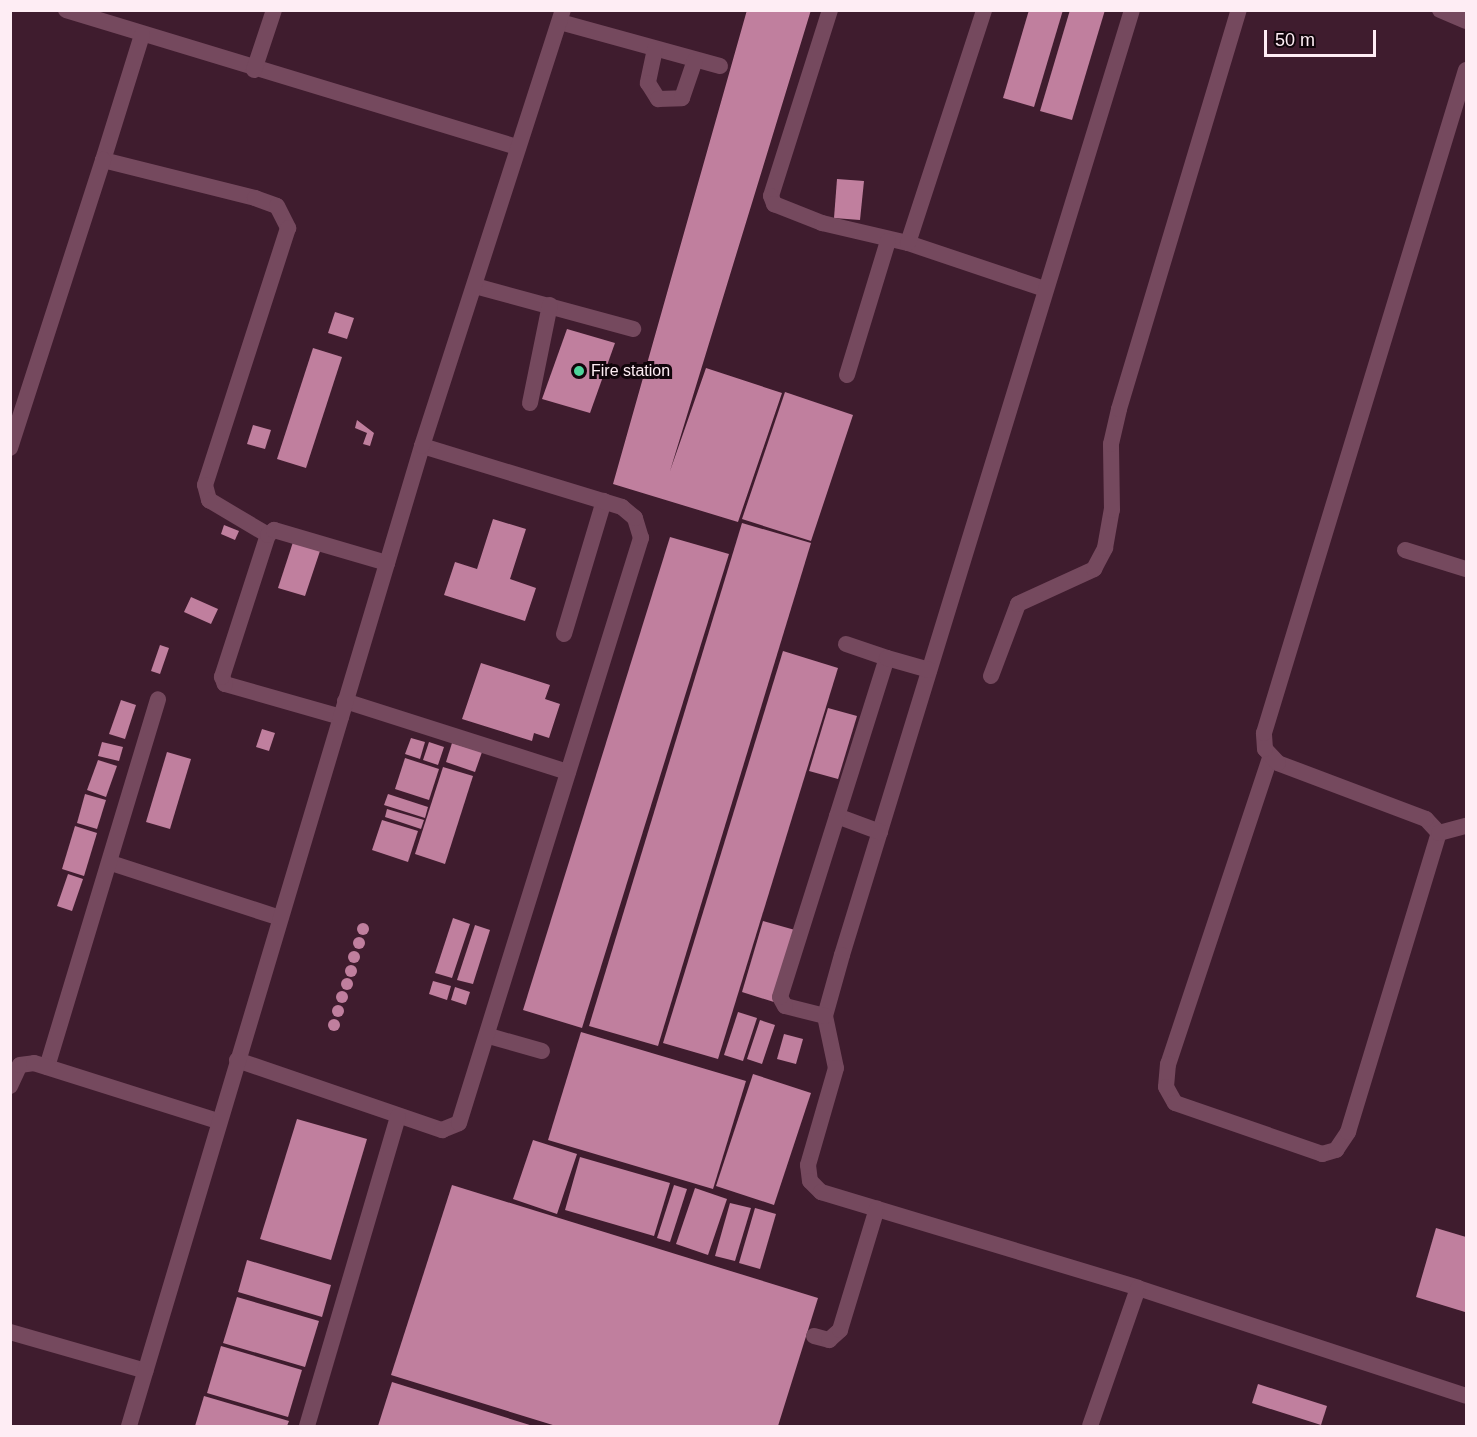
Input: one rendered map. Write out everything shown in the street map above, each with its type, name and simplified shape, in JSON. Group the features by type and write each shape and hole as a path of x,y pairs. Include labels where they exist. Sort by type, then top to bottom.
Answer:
{"lane":[{"path":"66,10 254,70 516,147"},
{"path":"254,70 274,10"},
{"path":"830,10 771,196 774,204 822,223 888,241 908,243 1045,289"},
{"path":"908,243 984,10"},
{"path":"1132,10 929,669 825,1016 836,1068 808,1165 810,1181 821,1192 1138,1287 1467,1396"},
{"path":"991,676 1018,604 1094,569 1105,548 1112,510 1111,444 1119,409 1239,10"},
{"path":"1440,10 1467,21"},
{"path":"129,1426 218,1121 422,446 475,286 516,147 562,16 656,49 720,66"},
{"path":"10,448 142,35"},
{"path":"656,49 648,82 658,99 682,98 695,60"},
{"path":"1439,833 1348,1132 1336,1150 1322,1154 1175,1103 1166,1087 1168,1064 1270,758 1265,725 1467,70"},
{"path":"103,160 255,198 276,206 288,228 205,485 209,500 268,535"},
{"path":"847,375 888,241"},
{"path":"475,286 633,329"},
{"path":"530,404 550,305"},
{"path":"237,1060 398,1117 442,1130 459,1123 489,1036 640,538 635,518 604,501 422,446"},
{"path":"564,634 604,501"},
{"path":"387,563 282,529 268,535 222,677 225,684 343,709 568,772"},
{"path":"1405,549 1467,569"},
{"path":"846,644 929,669"},
{"path":"825,1016 785,1006 780,997 887,658"},
{"path":"47,1067 111,863 158,699"},
{"path":"1270,758 1426,819 1439,833"},
{"path":"837,816 880,832"},
{"path":"1439,833 1467,826"},
{"path":"111,863 280,918"},
{"path":"489,1036 542,1051"},
{"path":"10,1086 20,1065 47,1067 218,1121"},
{"path":"308,1426 398,1117"},
{"path":"814,1336 829,1340 840,1330 877,1208"},
{"path":"1090,1426 1138,1287"},
{"path":"10,1332 146,1371"}],"shaded area":[{"path":"10,11 1466,11 1466,1426 11,1426"}],"building":[{"path":"747,10 811,10 670,471 706,368 782,393 738,522 613,484"},
{"path":"1029,10 1063,10 1034,107 1003,98"},
{"path":"1070,10 1105,10 1072,120 1040,111"},
{"path":"837,179 864,181 860,220 834,218"},
{"path":"335,312 354,318 347,339 328,333"},
{"name":"Fire station","path":"567,329 615,343 590,413 542,399"},
{"path":"313,348 342,357 306,468 277,459"},
{"path":"785,392 853,415 811,541 742,519"},
{"path":"357,420 374,433 370,446 363,444 367,433 355,428"},
{"path":"253,425 271,430 265,449 247,444"},
{"path":"493,519 526,529 510,579 536,588 525,621 444,595 455,562 477,569"},
{"path":"742,523 811,543 658,1046 589,1026"},
{"path":"224,525 239,531 235,540 221,534"},
{"path":"670,537 729,554 582,1028 523,1010"},
{"path":"294,539 321,548 305,596 278,588"},
{"path":"191,597 218,609 211,624 184,612"},
{"path":"160,645 169,648 160,674 151,671"},
{"path":"783,651 838,668 718,1059 663,1043"},
{"path":"481,663 550,685 545,699 560,704 549,738 534,733 532,741 462,719"},
{"path":"121,700 136,705 125,739 109,734"},
{"path":"828,708 857,716 838,779 809,771"},
{"path":"262,729 275,733 269,751 256,747"},
{"path":"411,738 425,742 420,759 405,754"},
{"path":"102,742 123,747 119,761 98,756"},
{"path":"429,742 444,747 438,765 423,760"},
{"path":"452,743 482,752 475,772 446,762"},
{"path":"167,752 191,759 170,829 146,822"},
{"path":"405,758 439,769 429,800 395,789"},
{"path":"98,760 117,766 106,797 87,790"},
{"path":"443,767 473,776 445,864 415,854"},
{"path":"85,794 106,800 97,829 77,823"},
{"path":"388,794 428,807 425,818 384,805"},
{"path":"387,809 424,820 421,829 385,817"},
{"path":"382,820 418,831 408,862 372,850"},
{"path":"75,826 97,833 84,876 62,869"},
{"path":"68,874 83,879 72,911 57,906"},
{"path":"453,918 470,924 452,978 435,973"},
{"path":"763,921 795,930 774,1002 742,992"},
{"path":"363,923 369,929 363,935 357,929"},
{"path":"475,925 490,930 473,984 457,980"},
{"path":"361,937 364,938 364,948 357,949 354,948 353,941 354,938"},
{"path":"356,951 360,957 356,963 352,963 348,955"},
{"path":"351,965 357,971 351,977 345,971"},
{"path":"347,978 353,984 347,990 341,984"},
{"path":"433,981 451,986 447,1000 429,994"},
{"path":"455,987 470,992 466,1005 451,1000"},
{"path":"344,991 347,992 347,1002 340,1003 337,1002 336,995 337,992"},
{"path":"340,1005 344,1011 340,1017 336,1017 332,1009"},
{"path":"738,1012 757,1018 743,1061 724,1055"},
{"path":"336,1019 339,1020 339,1030 332,1031 329,1030 328,1023 329,1020"},
{"path":"760,1020 775,1025 762,1064 747,1059"},
{"path":"581,1032 746,1081 713,1189 548,1140"},
{"path":"784,1034 803,1039 796,1064 777,1059"},
{"path":"753,1074 811,1093 774,1205 716,1186"},
{"path":"297,1119 367,1139 331,1260 260,1239"},
{"path":"533,1140 577,1154 557,1214 513,1199"},
{"path":"580,1157 670,1183 654,1236 565,1210"},
{"path":"452,1185 818,1298 778,1426 556,1426 391,1375"},
{"path":"674,1185 687,1189 670,1242 657,1238"},
{"path":"695,1188 727,1199 708,1255 676,1244"},
{"path":"730,1203 751,1208 735,1261 715,1256"},
{"path":"755,1208 776,1214 760,1269 739,1263"},
{"path":"1436,1228 1466,1237 1465,1312 1416,1297"},
{"path":"247,1260 331,1285 322,1317 238,1292"},
{"path":"237,1297 319,1321 305,1367 223,1343"},
{"path":"221,1346 302,1370 288,1417 207,1393"},
{"path":"392,1382 533,1426 378,1426"},
{"path":"1258,1384 1327,1406 1321,1425 1252,1403"},
{"path":"204,1396 289,1421 287,1426 195,1426"}],"place":[{"name":"Fire station","path":"579,371"}]}
